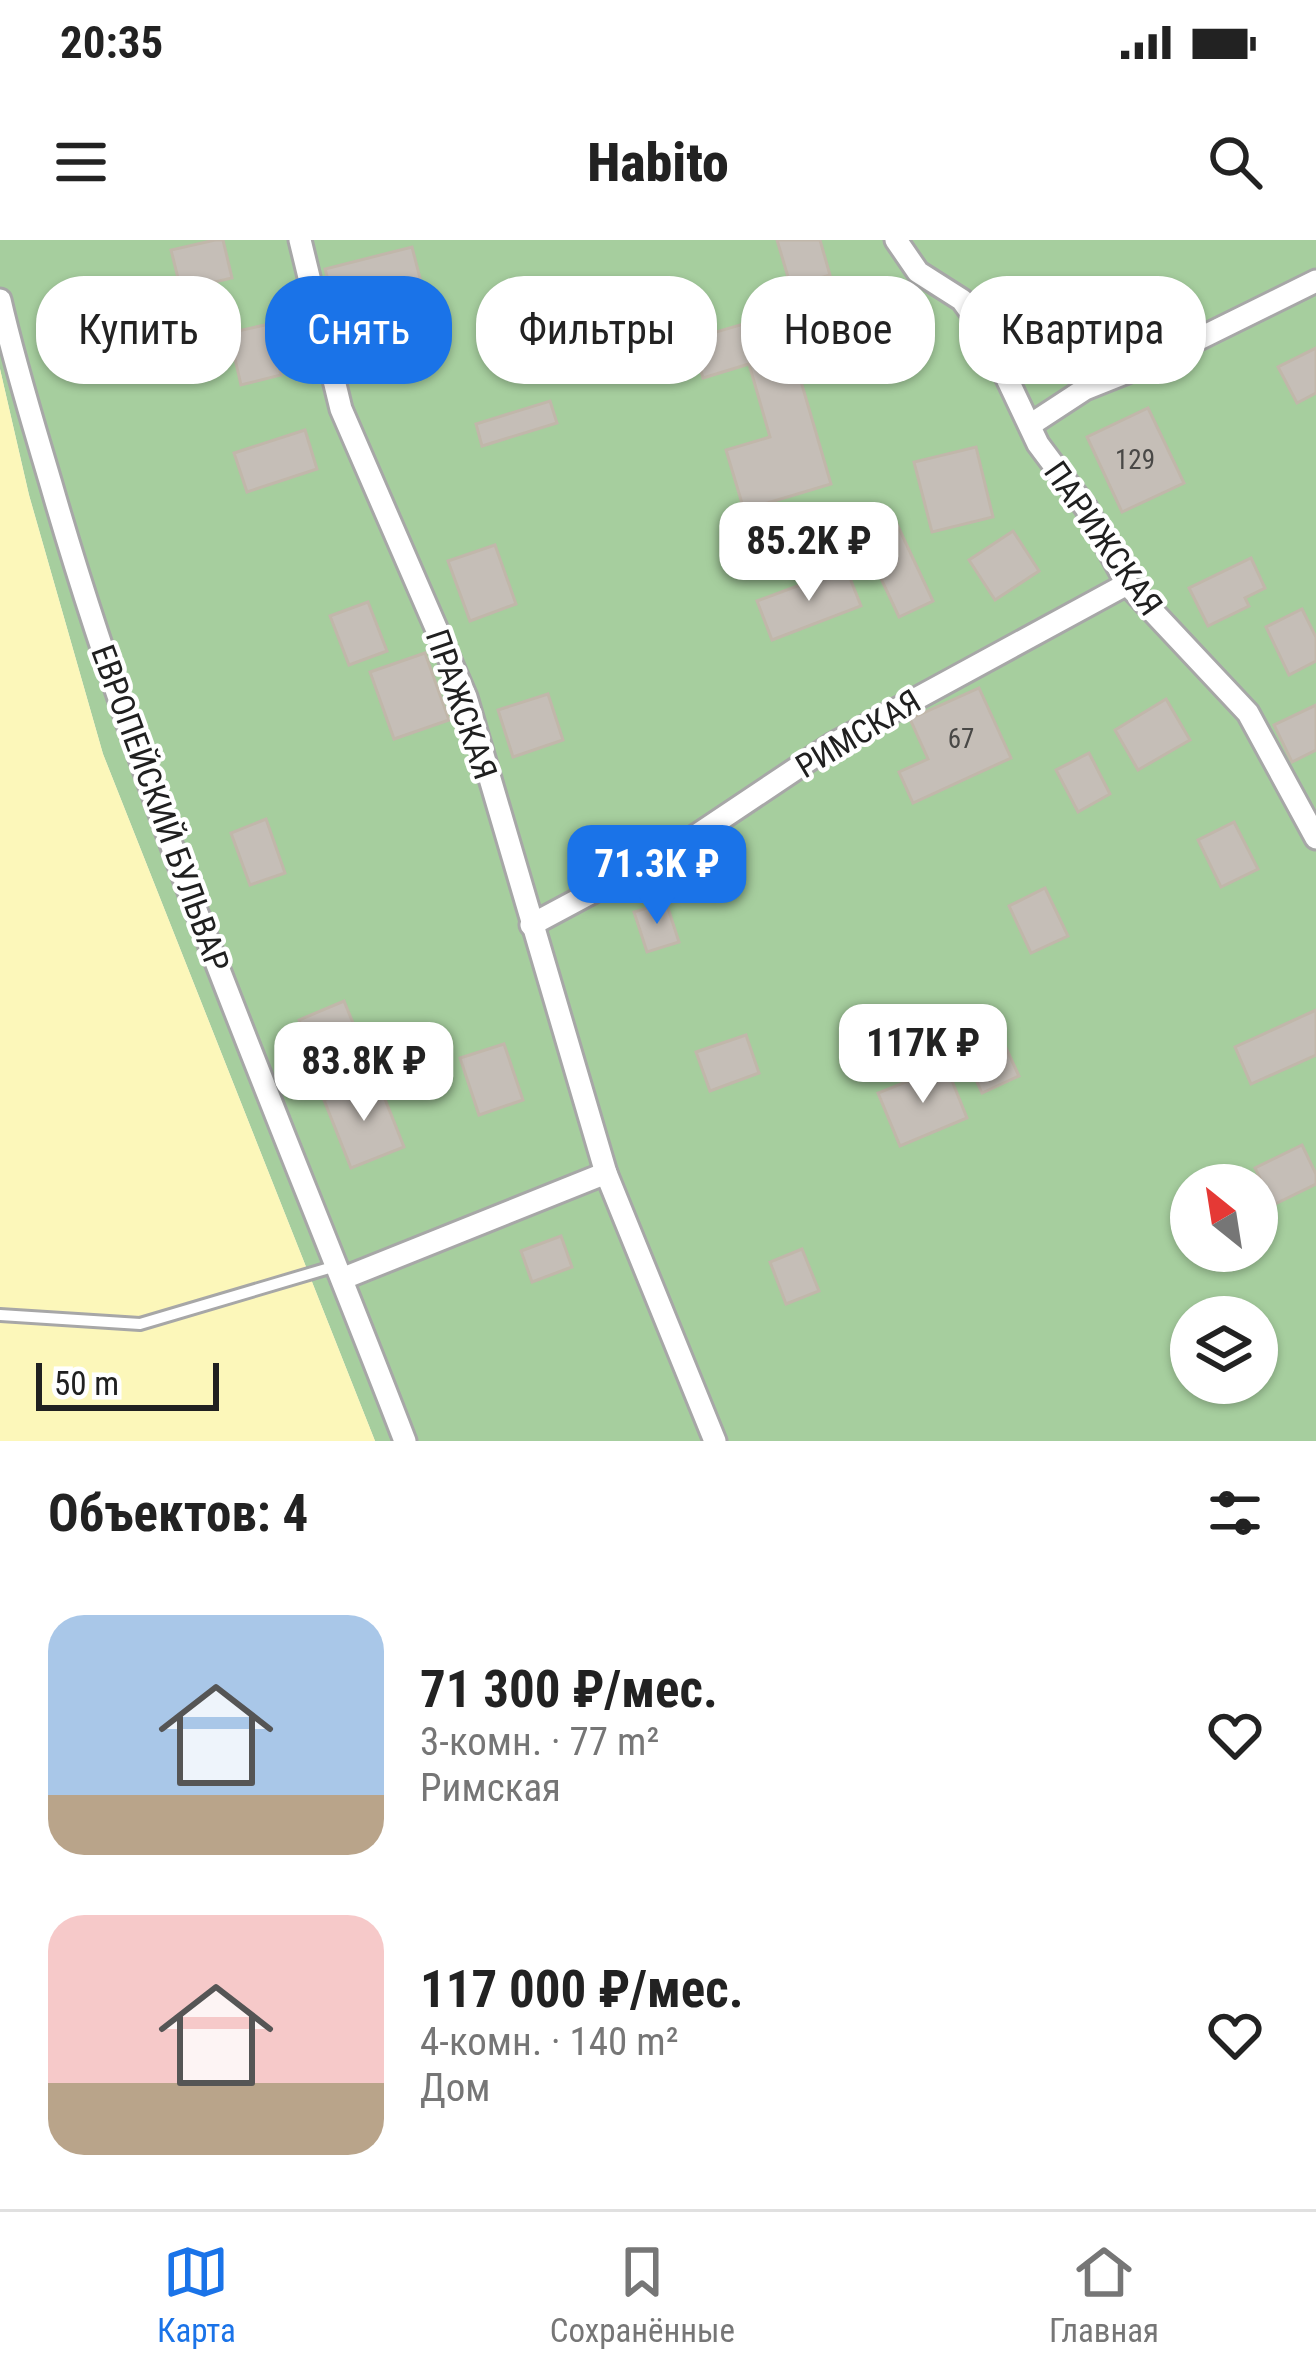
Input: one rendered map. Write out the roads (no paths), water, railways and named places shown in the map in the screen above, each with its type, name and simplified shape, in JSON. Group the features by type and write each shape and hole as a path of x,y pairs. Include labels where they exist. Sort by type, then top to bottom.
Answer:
{"street":[{"name":"ПРАЖСКАЯ","path":"301,240 340,409 466,697 606,1173 715,1441"},
{"name":"ПАРИЖСКАЯ","path":"896,240 918,272 962,300 985,332 1038,445 1086,508 1127,584 1247,713 1316,838"},
{"path":"1030,425 1085,389 1150,363 1316,281"},
{"name":"ЕВРОПЕЙСКИЙ БУЛЬВАР","path":"0,300 80,584 147,787 405,1441"},
{"name":"РИМСКАЯ","path":"531,925 688,841 833,744 1127,584"},
{"path":"341,1272 606,1173"}],"lane":[{"path":"0,1315 140,1324 341,1272"}]}
